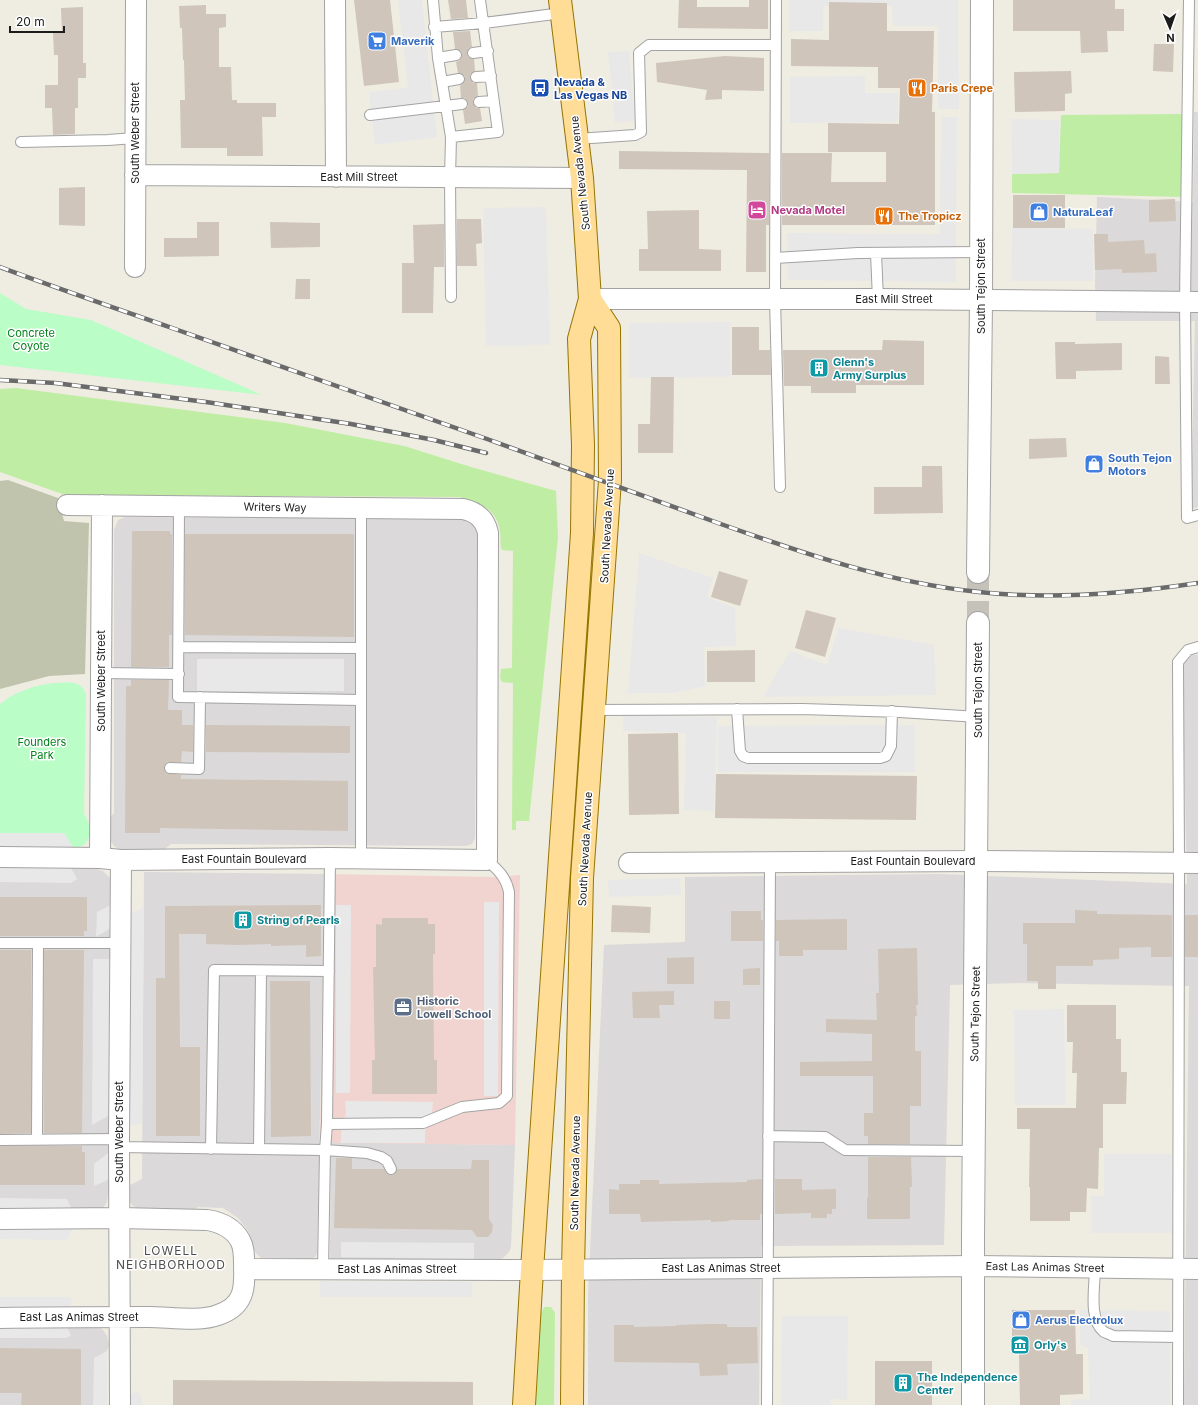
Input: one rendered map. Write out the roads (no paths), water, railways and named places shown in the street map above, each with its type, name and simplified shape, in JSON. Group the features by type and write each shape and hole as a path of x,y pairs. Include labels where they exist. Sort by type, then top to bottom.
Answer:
{"main road":[{"name":"South Nevada Avenue","path":"524,1405 582,533 583,445 579,339 590,299 582,178 561,6"},
{"name":"South Nevada Avenue","path":"572,1405 573,1269 582,878 610,480 609,328 590,299"}],"street":[{"name":"South Weber Street","path":"135,267 136,0"},
{"path":"335,0 336,177"},
{"name":"South Tejon Street","path":"978,572 982,0"},
{"name":"East Mill Street","path":"135,175 582,178"},
{"name":"East Mill Street","path":"590,299 878,299 1192,302"},
{"name":"Writers Way","path":"67,505 463,509 468,510 480,517 484,521 488,533 487,860"},
{"name":"South Weber Street","path":"100,858 102,505"},
{"name":"South Tejon Street","path":"973,1405 978,623"},
{"name":"East Fountain Boulevard","path":"0,857 100,858 121,860 330,858 487,860"},
{"name":"South Weber Street","path":"120,1405 119,1143 121,860"},
{"name":"East Fountain Boulevard","path":"629,864 977,861 1189,863"},
{"name":"East Las Animas Street","path":"0,1219 120,1218 207,1220 218,1222 226,1226 240,1239 243,1248 244,1269 244,1291 240,1298 233,1307 217,1316 206,1318 0,1318"},
{"name":"East Las Animas Street","path":"244,1269 532,1270 973,1266 1189,1269"}],"lane":[{"path":"433,0 434,27 438,58 451,138 451,297"},
{"path":"451,138 498,132 480,0"},
{"path":"776,0 775,299 780,487"},
{"path":"1189,0 1192,302 1187,518 1198,514"},
{"path":"434,27 484,23 561,6"},
{"path":"577,139 635,135 641,132 639,54 649,45 776,45"},
{"path":"473,53 488,51"},
{"path":"438,58 456,55"},
{"path":"476,77 491,76"},
{"path":"442,82 459,79"},
{"path":"479,102 493,101"},
{"path":"370,115 462,104"},
{"path":"21,142 135,138"},
{"path":"775,258 876,253 981,252"},
{"path":"876,253 878,299"},
{"path":"180,506 178,697 361,700"},
{"path":"361,508 361,859"},
{"path":"179,647 361,648"},
{"path":"1178,1405 1178,1337 1189,1269 1189,863 1178,662 1188,650 1198,647"},
{"path":"101,673 179,674"},
{"path":"170,768 199,769 200,697"},
{"path":"594,710 802,708 892,711 978,717"},
{"path":"737,709 740,751 743,756 748,758 880,758 886,756 891,746 892,711"},
{"path":"323,1269 325,1150 327,1124 330,858"},
{"path":"327,1124 423,1123 462,1107 499,1103 507,1096 509,892 507,883 502,874 487,860"},
{"path":"767,1405 770,862"},
{"path":"0,943 121,944"},
{"path":"37,1139 38,943"},
{"path":"212,1149 214,970 328,971"},
{"path":"260,1149 261,971"},
{"path":"768,1136 825,1137 845,1150 974,1151"},
{"path":"0,1140 37,1139 212,1149 325,1150 376,1155 387,1161 391,1169"},
{"path":"1096,1268 1093,1308 1095,1319 1103,1331 1113,1336 1178,1337"}],"tunnel":[{"path":"978,572 978,623"}],"railway":[{"path":"0,267 487,439 750,534 814,556 879,574 945,588 1034,596 1116,593 1198,583"},
{"path":"0,380 55,383 206,402 351,424 434,440 486,453"}],"place":[{"name":"Maverik","path":"377,41"},
{"name":"Nevada & Las Vegas NB","path":"540,88"},
{"name":"Paris Crepe","path":"917,88"},
{"name":"Nevada Motel","path":"757,210"},
{"name":"NaturaLeaf","path":"1039,212"},
{"name":"The Tropicz","path":"884,216"},
{"name":"Glenn's Army Surplus","path":"819,368"},
{"name":"South Tejon Motors","path":"1094,464"},
{"name":"String of Pearls","path":"243,920"},
{"name":"Historic Lowell School","path":"403,1007"},
{"name":"Aerus Electrolux","path":"1021,1320"},
{"name":"Orly's","path":"1020,1345"},
{"name":"The Independence Center","path":"903,1383"}],"district":[{"name":"LOWELL NEIGHBORHOOD","path":"171,1258"}],"park label":[{"name":"Concrete Coyote","path":"31,339"},
{"name":"Founders Park","path":"42,748"}]}
